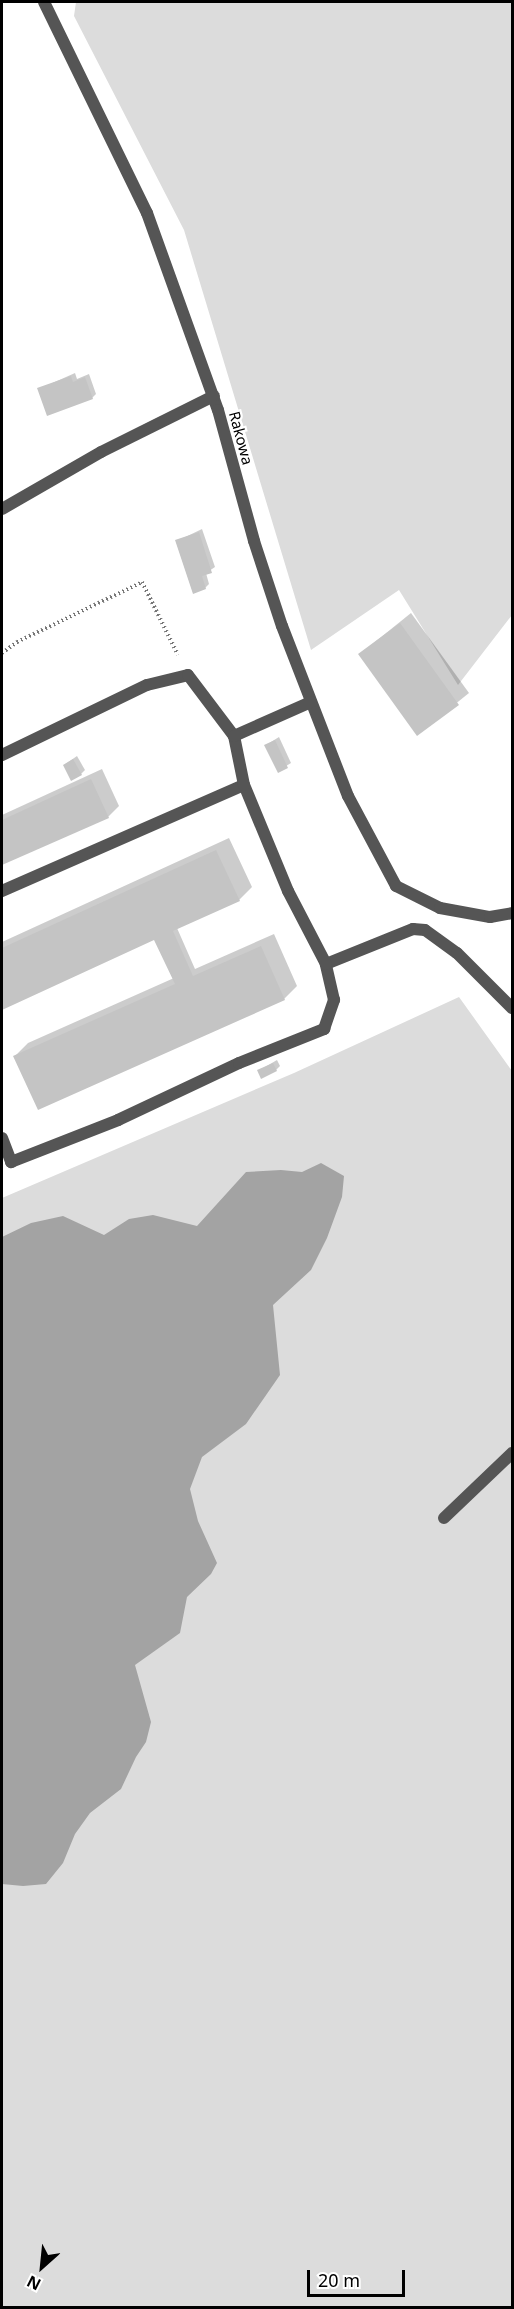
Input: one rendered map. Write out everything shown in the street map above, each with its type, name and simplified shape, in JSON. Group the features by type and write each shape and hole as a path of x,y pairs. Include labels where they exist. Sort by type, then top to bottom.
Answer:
{"lane":[{"name":"Rakowa","path":"44,2 147,213 214,396 254,542 311,702 348,796 396,886 440,908 490,917 513,913"},
{"path":"2,509 101,452 214,396"},
{"path":"2,755 137,690 188,675 234,736 244,785 288,891 326,964 334,1000 324,1029 238,1063 118,1120 10,1162 2,1138"},
{"path":"234,736 311,702"},
{"path":"2,891 244,785"},
{"path":"326,964 413,929 425,930 457,953 513,1008"},
{"path":"444,1518 513,1453"}],"path":[{"path":"2,653 17,642 142,582 188,675"}],"shaded area":[{"path":"76,2 512,2 512,615 458,685 399,590 311,650 184,230 74,16"},
{"path":"459,997 512,1071 512,2307 2,2308 2,1198 294,1073"},
{"path":"321,1163 344,1176 342,1197 327,1238 311,1270 273,1305 280,1375 246,1424 202,1457 190,1489 198,1521 217,1563 211,1574 187,1597 180,1633 135,1665 151,1722 146,1742 121,1789 90,1813 75,1834 63,1863 46,1884 23,1886 2,1884 2,1237 31,1223 63,1216 104,1235 129,1219 153,1215 197,1226 246,1172 281,1170 302,1172"}],"building":[{"path":"71,376 73,382 85,377 93,399 47,416 37,388"},
{"path":"199,532 212,573 202,576 206,589 193,594 175,540"},
{"path":"400,623 459,705 417,736 358,654"},
{"path":"275,740 288,768 278,773 264,745"},
{"path":"73,759 82,775 71,781 63,765"},
{"path":"91,779 109,818 2,865 2,820"},
{"path":"216,850 240,901 173,931 193,976 261,946 285,1000 38,1110 13,1056 175,984 154,940 2,1010 2,948"},
{"path":"273,1063 277,1071 261,1079 257,1070"}]}
